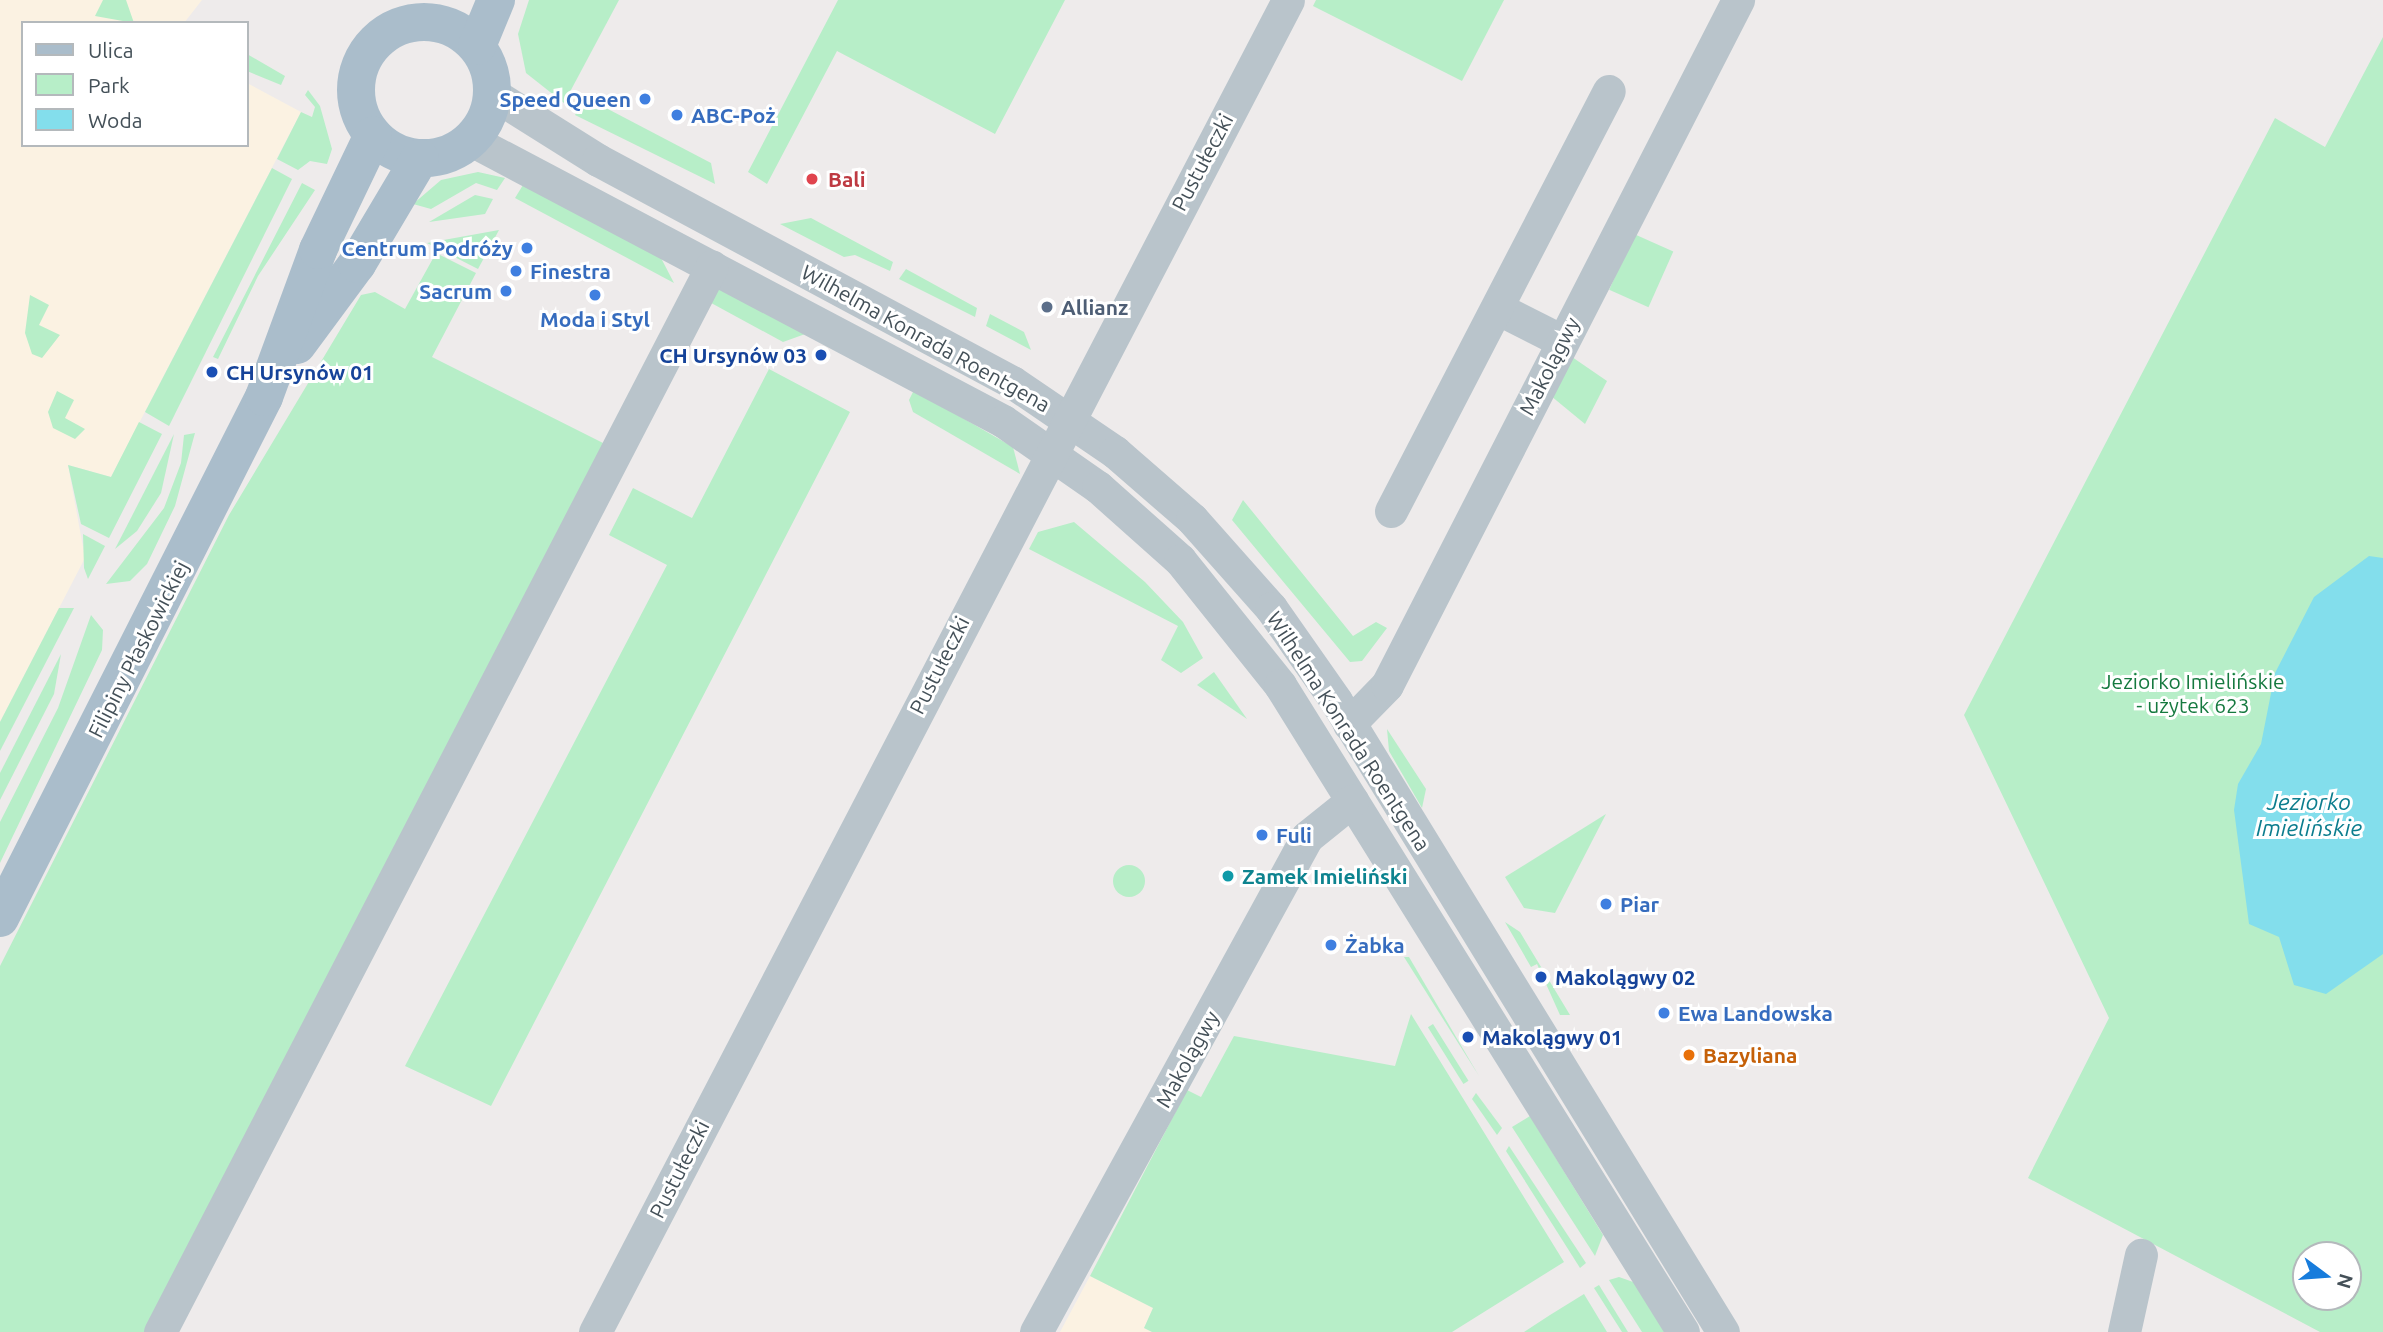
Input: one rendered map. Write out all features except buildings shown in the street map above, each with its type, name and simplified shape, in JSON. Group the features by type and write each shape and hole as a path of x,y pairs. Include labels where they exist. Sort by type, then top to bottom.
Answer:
{"main road":[{"path":"477,46 496,0"},
{"path":"437,11 477,46 493,94 488,114 471,140 420,158 394,151 373,135 356,100 364,57 386,33 437,11"},
{"name":"Filipiny Płaskowickiej","path":"0,918 273,378 318,250 373,135"},
{"name":"Filipiny Płaskowickiej","path":"273,378 357,264 420,158"}],"street":[{"name":"Pustułeczki","path":"595,1332 1067,417 1288,0"},
{"name":"Makolągwy","path":"1349,724 1387,685 1738,0"},
{"path":"1391,511 1608,91"},
{"name":"Wilhelma Konrada Roentgena","path":"493,94 598,160 1067,417 1161,490 1220,548 1271,608 1349,724 1723,1332"},
{"name":"Wilhelma Konrada Roentgena","path":"471,140 712,266 1049,452 1144,525 1222,607 1352,801 1684,1332"},
{"path":"160,1332 712,266"},
{"path":"1497,308 1562,341"},
{"name":"Makolągwy","path":"1036,1332 1307,837 1352,801"},
{"path":"2124,1332 2141,1255"}],"shaded area":[{"path":"0,0 202,0 186,21 21,21 21,147 248,147 248,84 301,112 111,477 68,465 85,558 0,722"},
{"path":"1090,1276 1153,1308 1144,1328 1152,1332 1060,1332"}],"green space":[{"path":"103,0 126,0 133,21 123,21 95,16"},
{"path":"529,0 619,0 564,103 526,73 518,34"},
{"path":"838,0 1065,0 995,134 837,51 767,184 748,172"},
{"path":"1316,0 1504,0 1462,81 1313,6"},
{"name":"Jeziorko Imielińskie - użytek 623","path":"2383,37 2383,1332 2320,1332 2028,1178 2109,1018 1964,715 2275,118 2325,147"},
{"path":"248,55 285,76 281,85 248,71"},
{"path":"308,90 320,106 332,149 327,164 310,161 298,170 277,159 301,112 312,117 315,107 305,95"},
{"path":"585,97 711,163 715,184 575,115"},
{"path":"272,168 292,179 169,426 145,412"},
{"path":"478,172 505,178 497,190 476,183 431,209 413,204 441,180"},
{"path":"302,183 315,190 258,276 218,359 213,357"},
{"path":"523,185 661,258 674,283 515,198"},
{"path":"475,195 493,199 485,214 429,222"},
{"path":"811,218 893,262 890,271 855,255 844,257 780,224"},
{"path":"499,230 478,269 427,243"},
{"path":"1634,234 1673,251 1648,307 1609,290"},
{"path":"436,253 476,273 432,357 607,445 149,1332 0,1332 0,966 229,515 361,295 375,292 405,309"},
{"path":"906,269 977,308 975,317 899,279"},
{"path":"718,290 728,290 808,333 783,342 702,298"},
{"path":"30,295 49,305 39,325 60,335 42,358 32,354 25,333"},
{"path":"990,314 1024,332 1031,350 986,326"},
{"path":"1572,357 1607,381 1585,424 1551,396"},
{"path":"769,369 850,412 491,1106 405,1066 667,565 609,535 633,488 692,518"},
{"path":"914,390 1013,447 1020,474 913,412 909,400"},
{"path":"57,391 74,400 65,418 85,429 75,439 53,428 48,412"},
{"path":"139,422 162,434 109,538 81,524 68,465 111,477"},
{"path":"195,433 175,506 147,564 130,581 106,584 164,508 181,463 184,435"},
{"path":"174,434 161,493 137,531 115,549"},
{"path":"1243,500 1353,636 1376,622 1387,628 1362,661 1350,662 1232,520"},
{"path":"1074,522 1145,582 1183,622 1203,658 1181,673 1161,660 1178,626 1029,549 1038,532"},
{"path":"83,534 105,546 88,579 84,568"},
{"path":"59,608 74,608 0,751 0,722"},
{"path":"91,615 103,630 102,650 0,863 0,822 58,708"},
{"path":"61,654 54,694 0,800 0,773"},
{"path":"1214,672 1247,719 1197,685"},
{"path":"1387,729 1426,789 1422,808 1389,751"},
{"path":"1606,814 1555,913 1524,908 1505,877"},
{"path":"1129,865 1140,870 1145,881 1140,892 1129,897 1118,892 1113,881 1118,870"},
{"path":"1505,922 1520,932 1570,1015 1560,1015 1537,964 1531,967"},
{"path":"1404,957 1409,957 1479,1076"},
{"path":"1411,1014 1564,1262 1452,1332 1152,1332 1144,1328 1153,1308 1090,1276 1187,1090 1201,1097 1234,1036 1395,1066"},
{"path":"1433,1024 1469,1081 1463,1084 1428,1027"},
{"path":"1476,1093 1502,1128 1497,1135 1472,1099"},
{"path":"1530,1116 1603,1235 1595,1256 1512,1127"},
{"path":"1509,1146 1586,1263 1580,1268 1506,1151"},
{"path":"1619,1277 1636,1283 1666,1332 1642,1332 1609,1280"},
{"path":"1599,1285 1628,1332 1622,1332 1594,1288"},
{"path":"1584,1294 1607,1332 1524,1332 1550,1315"}],"water":[{"name":"Jeziorko Imielińskie","path":"2369,556 2383,558 2383,954 2326,994 2294,985 2279,937 2249,924 2234,810 2238,784 2261,744 2275,673 2314,597"}],"place":[{"name":"Speed Queen","path":"645,99"},
{"name":"ABC-Poż","path":"677,115"},
{"name":"Bali","path":"812,179"},
{"name":"Centrum Podróży","path":"527,248"},
{"name":"Finestra","path":"516,271"},
{"name":"Sacrum","path":"506,291"},
{"name":"Moda i Styl","path":"595,295"},
{"name":"Allianz","path":"1047,307"},
{"name":"CH Ursynów 03","path":"821,355"},
{"name":"CH Ursynów 01","path":"212,372"},
{"name":"Fuli","path":"1262,835"},
{"name":"Zamek Imieliński","path":"1228,876"},
{"name":"Piar","path":"1606,904"},
{"name":"Żabka","path":"1331,945"},
{"name":"Makolągwy 02","path":"1541,977"},
{"name":"Ewa Landowska","path":"1664,1013"},
{"name":"Makolągwy 01","path":"1468,1037"},
{"name":"Bazyliana","path":"1689,1055"}]}
